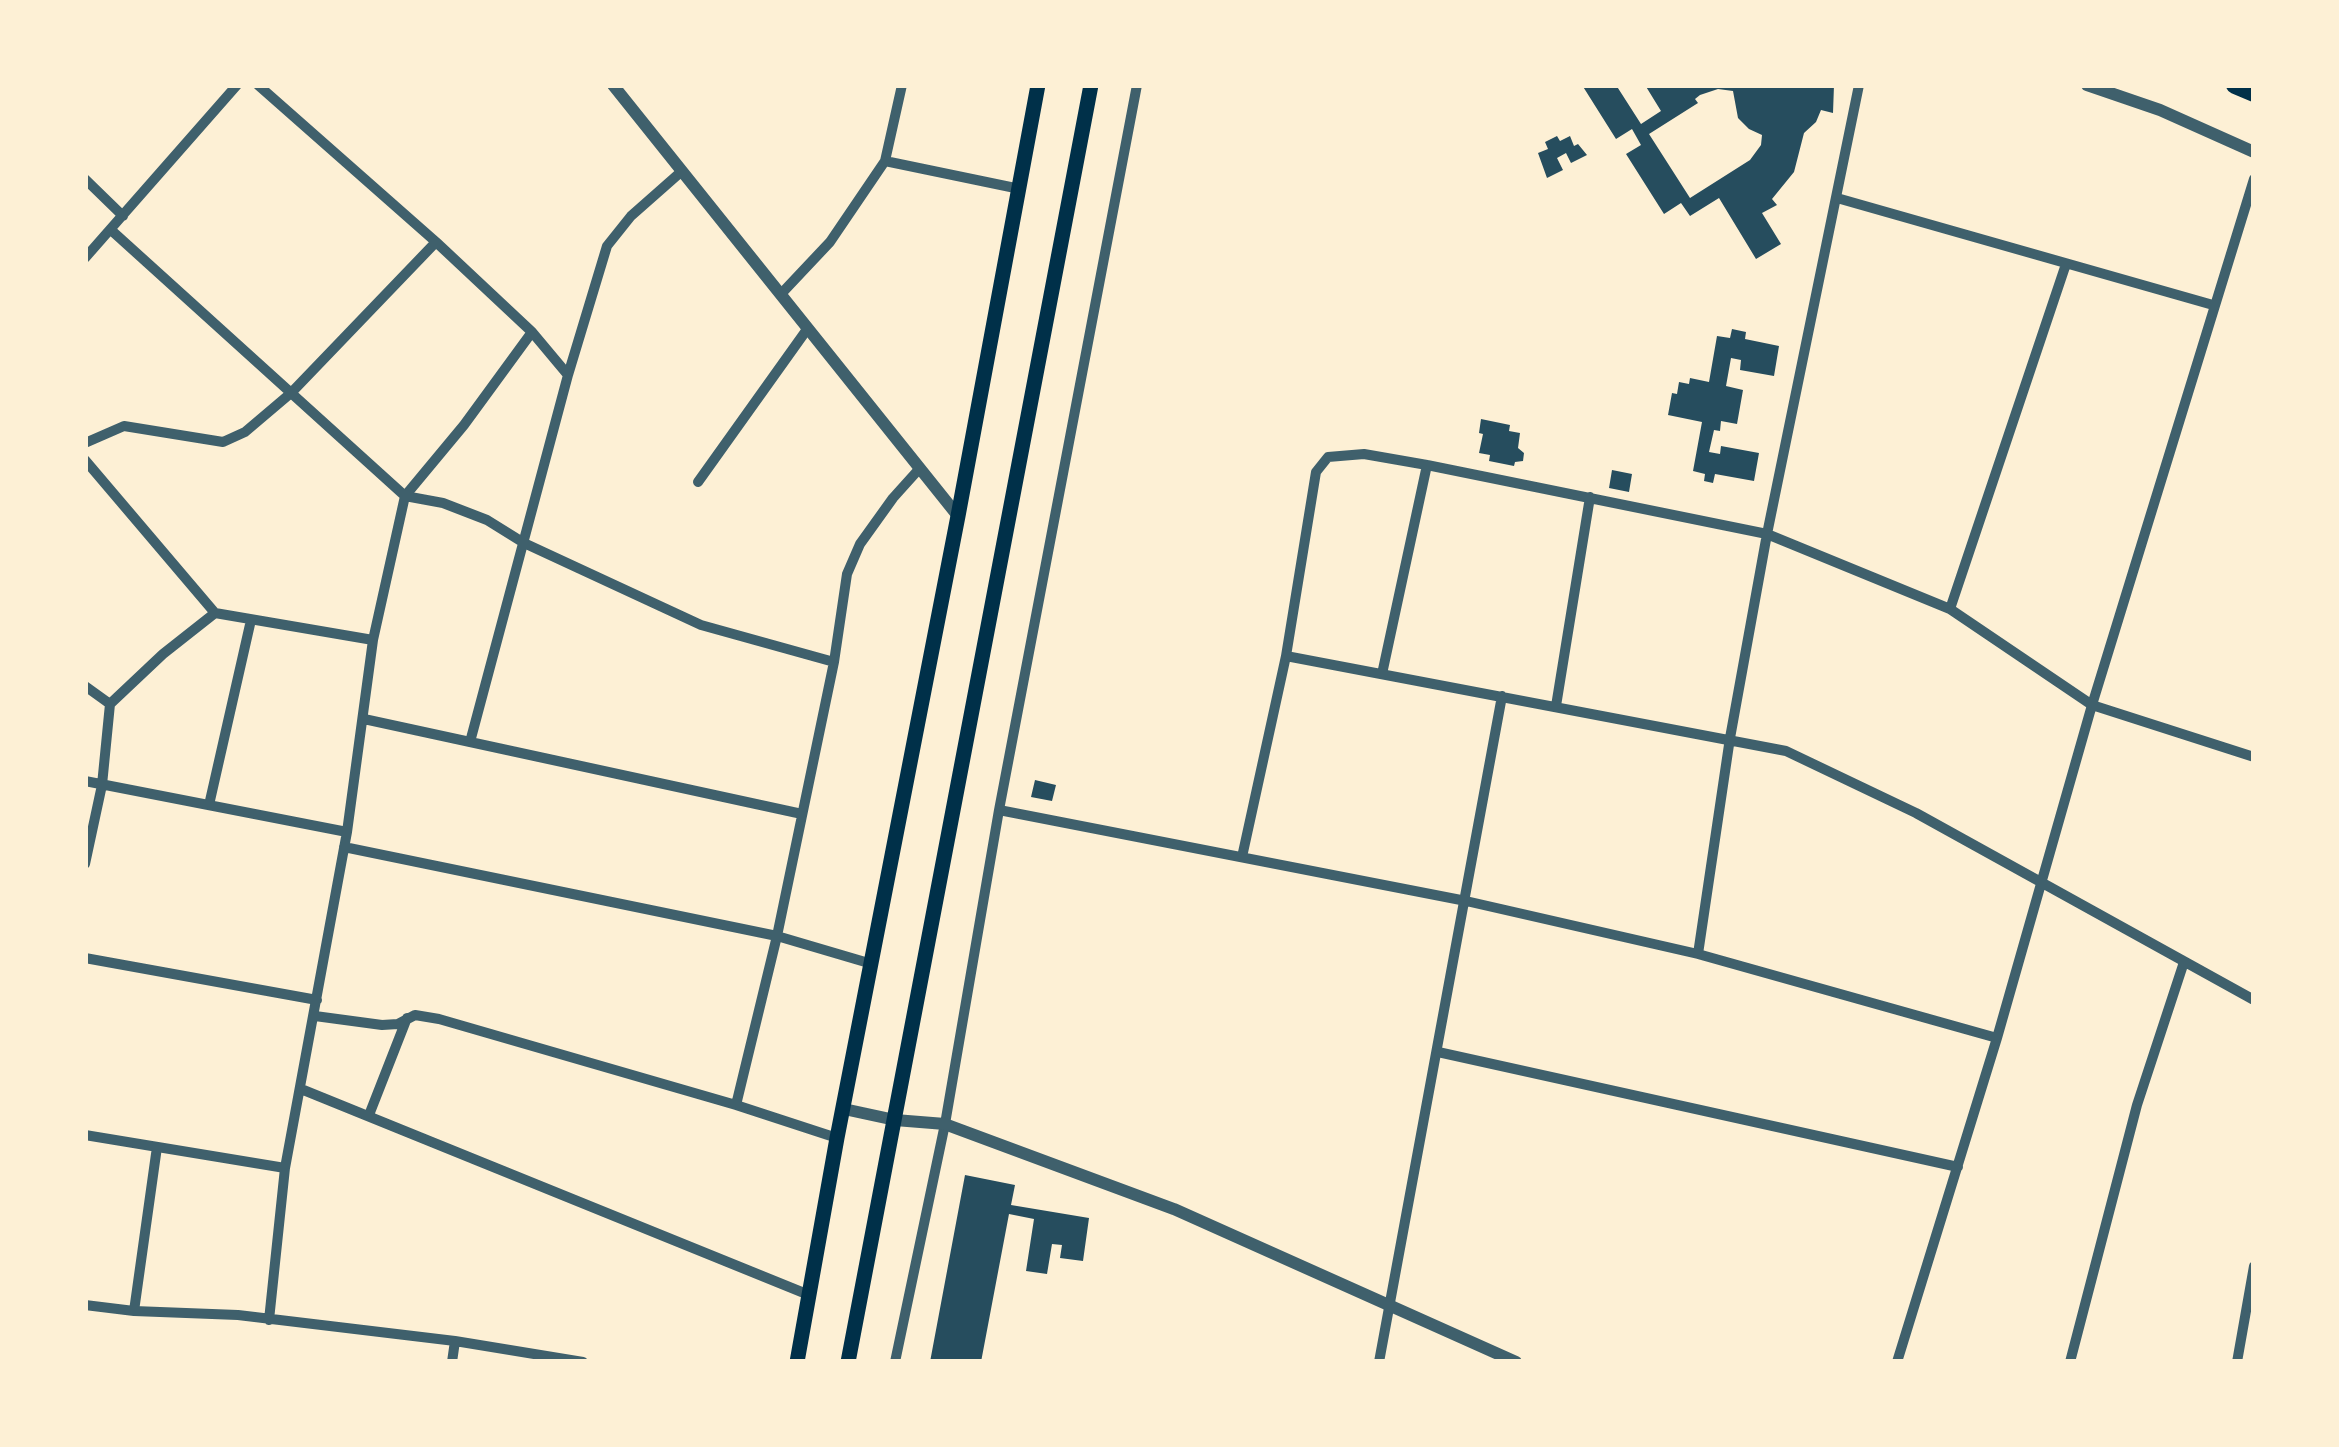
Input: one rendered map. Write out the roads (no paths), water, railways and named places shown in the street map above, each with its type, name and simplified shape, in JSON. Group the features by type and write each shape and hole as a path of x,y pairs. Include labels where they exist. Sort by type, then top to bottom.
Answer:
{"highway":[{"path":"2235,85 2254,93"}],"main road":[{"path":"796,1362 1038,85"},
{"path":"848,1362 1090,85"}],"street":[{"path":"85,258 237,85"},
{"path":"258,85 436,242 532,332 568,374"},
{"path":"613,85 958,516"},
{"path":"781,294 830,242 885,161 902,85"},
{"path":"895,1362 946,1124 999,810 1137,85"},
{"path":"1698,954 1730,738 1767,534 1859,85"},
{"path":"2087,85 2160,110 2254,152"},
{"path":"885,161 1020,189"},
{"path":"470,742 568,374 607,246 630,216 682,171"},
{"path":"85,179 123,216"},
{"path":"1898,1362 1997,1038 2092,705 2254,179"},
{"path":"1837,198 2213,305"},
{"path":"111,230 405,496 443,503 487,520 524,544 701,625 834,662"},
{"path":"85,443 124,426 223,442 246,432 291,393 436,242"},
{"path":"1950,609 2066,264"},
{"path":"698,482 808,328"},
{"path":"269,1320 285,1168 344,847 373,640 405,496 464,426 532,332"},
{"path":"1242,857 1286,656 1316,472 1328,457 1364,454 1427,465 1767,534 1950,609 2092,705 2254,757"},
{"path":"85,461 215,614 373,640"},
{"path":"1382,674 1427,465"},
{"path":"736,1104 777,936 834,662 848,574 860,544 920,468"},
{"path":"1556,706 1590,498"},
{"path":"85,864 102,784 110,704 163,654 215,614"},
{"path":"209,805 251,620"},
{"path":"1286,656 1730,738 1786,752 1916,813 2254,1000"},
{"path":"85,686 110,704"},
{"path":"1379,1362 1502,696"},
{"path":"364,719 802,814"},
{"path":"85,781 346,832"},
{"path":"999,810 1466,901 1698,954 1997,1038"},
{"path":"344,847 777,936 872,964"},
{"path":"85,958 317,1000"},
{"path":"2070,1362 2137,1105 2184,962"},
{"path":"315,1016 382,1025 398,1024 416,1015 438,1019 736,1104 836,1138"},
{"path":"369,1115 407,1018"},
{"path":"1438,1052 1958,1167"},
{"path":"302,1089 809,1295"},
{"path":"844,1108 894,1120 946,1124 1174,1210 1516,1362"},
{"path":"85,1135 285,1168"},
{"path":"134,1311 157,1147"},
{"path":"2237,1362 2254,1266"},
{"path":"85,1305 194,1312 456,1341 583,1362"},
{"path":"452,1362 456,1341"}]}
